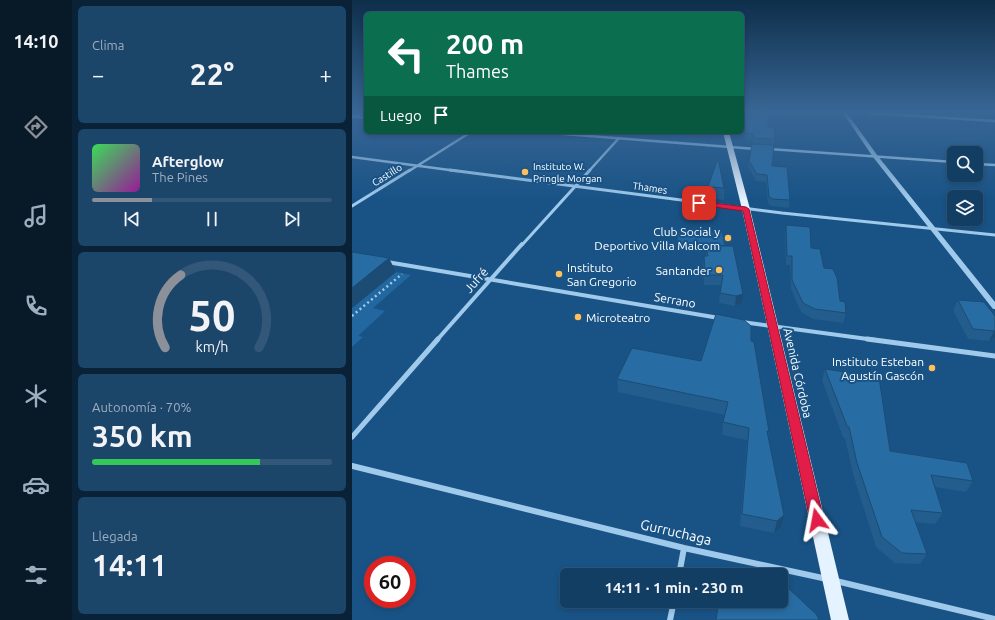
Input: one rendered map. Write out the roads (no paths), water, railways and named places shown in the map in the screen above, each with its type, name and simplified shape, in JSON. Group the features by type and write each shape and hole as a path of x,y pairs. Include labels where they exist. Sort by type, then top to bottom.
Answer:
{"main road":[{"name":"Avenida Córdoba","path":"729,142 746,209 840,620"}],"street":[{"name":"Castillo","path":"352,206 455,142"},
{"name":"Jufré","path":"352,437 491,278 615,142"},
{"path":"668,142 760,149"},
{"path":"865,142 995,307"},
{"path":"768,149 947,161"},
{"name":"Thames","path":"352,157 746,209 995,235"},
{"path":"983,164 995,165"},
{"name":"Serrano","path":"382,261 491,278 726,319"},
{"path":"734,320 773,327 995,356"},
{"name":"Gurruchaga","path":"352,466 684,548 831,580 995,619"},
{"path":"680,568 684,548"},
{"path":"670,620 673,608"}],"place":[{"name":"Instituto W. Pringle Morgan","path":"525,172"},
{"name":"Club Social y Deportivo Villa Malcom","path":"728,238"},
{"name":"Santander","path":"719,270"},
{"name":"Instituto San Gregorio","path":"559,274"},
{"name":"Microteatro","path":"578,317"},
{"name":"Instituto Esteban Agustín Gascón","path":"932,368"}]}
